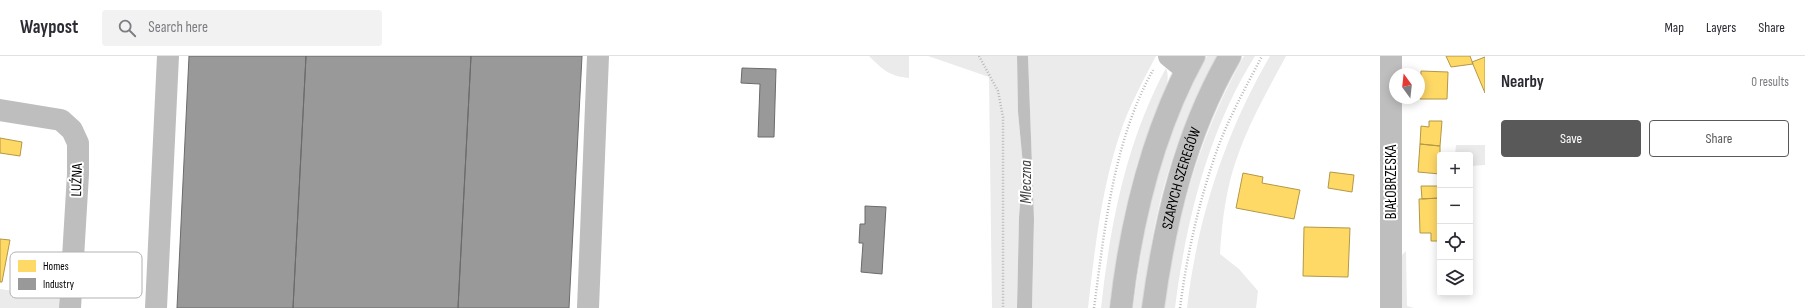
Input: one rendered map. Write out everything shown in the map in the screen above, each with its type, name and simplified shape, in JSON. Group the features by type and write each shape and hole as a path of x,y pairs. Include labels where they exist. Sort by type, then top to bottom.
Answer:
{"main road":[{"path":"156,308 168,56"},
{"path":"588,308 598,56"},
{"name":"SZARYCH SZEREGÓW","path":"1153,308 1167,221 1174,191 1207,101 1230,56"},
{"name":"BIAŁOBRZESKA","path":"1391,56 1391,308"},
{"path":"1121,308 1132,234 1141,193 1168,111 1190,63 1162,62"},
{"name":"LUŹNA","path":"0,110 61,120 72,130 78,143 78,174 73,252"},
{"name":"LUŹNA","path":"70,308 71,298"}],"path":[{"path":"979,56 998,91 1003,117 1003,308"},
{"path":"1180,308 1188,258 1206,185 1218,149 1239,100 1262,56"},
{"path":"1094,308 1108,202 1128,126 1145,86 1162,62"}],"shaded area":[{"path":"869,56 909,56 909,78 896,76 887,72"},
{"path":"928,56 1017,56 1018,112 1023,165 1019,217 1017,308 992,308 989,77"},
{"path":"1028,56 1156,56 1138,90 1123,125 1110,169 1100,215 1088,308 1032,308 1034,219"},
{"path":"1207,56 1218,56 1198,93 1174,153 1162,194 1155,226 1143,308 1133,308 1139,264 1157,179 1179,115"},
{"path":"1244,56 1255,56 1224,115 1212,146 1193,210 1175,308 1164,308 1175,242 1192,178 1215,116 1228,86"},
{"path":"1270,56 1286,56 1254,117 1243,142 1230,179 1225,204 1220,254 1239,269 1258,291 1256,308 1187,308 1198,242 1215,178 1239,115"},
{"path":"1166,68 1168,75 1166,89 1151,123 1127,202 1109,308 1101,308 1109,246 1130,155 1152,96"},
{"path":"1456,145 1485,145 1485,165 1473,166 1473,152 1455,152"},
{"path":"1406,251 1407,306 1414,308 1401,308 1402,255"},
{"path":"0,289 10,291 10,298 59,298 59,308 0,308"}],"water":[{"name":"Mleczna","path":"1017,56 1028,56 1034,219 1032,308 1017,308 1019,217 1023,165 1018,112"}],"building: Homes":[{"path":"1446,56 1470,56 1473,64 1451,67"},
{"path":"1485,57 1485,93 1472,62"},
{"path":"1425,71 1448,72 1447,99 1425,99"},
{"path":"1429,121 1442,121 1440,146 1420,144 1421,126 1429,127"},
{"path":"0,138 22,142 20,156 0,153"},
{"path":"1420,144 1440,146 1440,152 1437,152 1437,174 1418,172"},
{"path":"1330,172 1354,175 1352,192 1328,188"},
{"path":"1243,173 1263,177 1262,183 1300,190 1294,219 1236,208"},
{"path":"1421,186 1437,186 1437,198 1422,199"},
{"path":"1437,198 1437,241 1431,241 1431,233 1420,233 1419,199"},
{"path":"1304,227 1350,228 1348,277 1303,276"},
{"path":"0,239 10,240 2,282 0,282"}],"building: Industry":[{"path":"189,56 306,56 293,308 177,308"},
{"path":"306,56 471,56 458,308 293,308"},
{"path":"471,56 582,56 569,308 458,308"},
{"path":"742,68 776,69 774,137 758,137 760,84 741,83"},
{"path":"865,206 886,207 882,274 861,272 863,243 859,243 860,224 865,224"}]}
